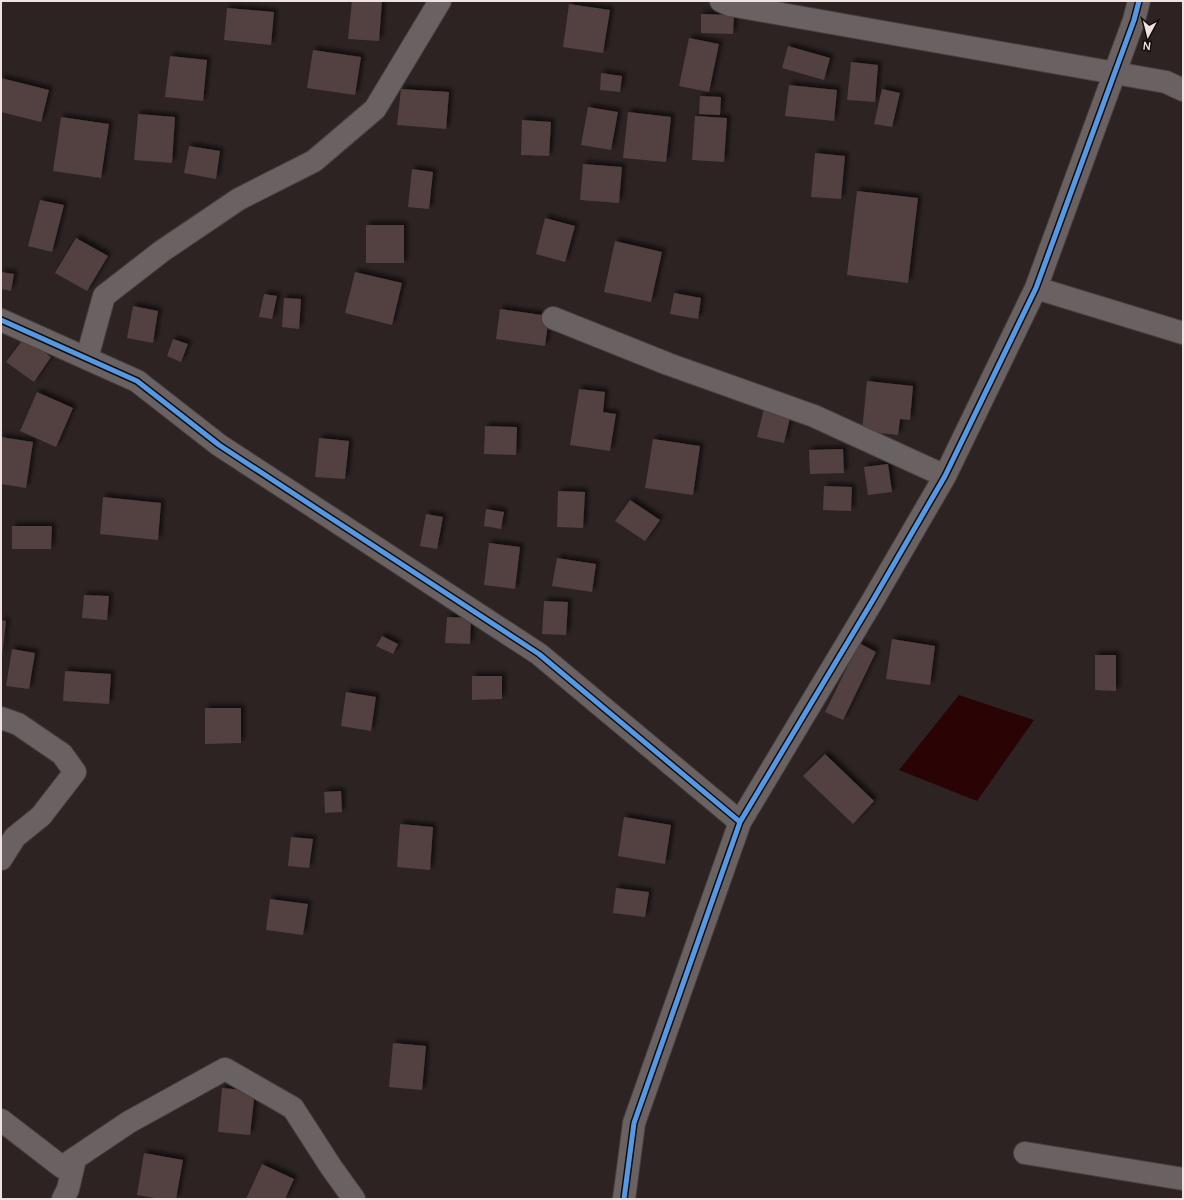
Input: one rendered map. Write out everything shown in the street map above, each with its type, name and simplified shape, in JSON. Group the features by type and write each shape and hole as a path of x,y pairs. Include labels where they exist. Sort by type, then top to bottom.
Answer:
{"street":[{"path":"87,358 104,296 162,251 238,200 314,161 375,110 440,1"},
{"path":"721,1 730,5 1166,82 1183,90"},
{"path":"624,1199 634,1123 740,822 873,600 945,476 1036,288 1115,74 1139,1"},
{"path":"1036,288 1183,333"},
{"path":"553,318 668,364 814,416 945,476"},
{"path":"1,320 137,380 219,445 539,654 740,822"},
{"path":"1,718 18,724 62,754 75,772 41,816 15,836 1,860"},
{"path":"1,1120 62,1167 129,1122 225,1069 294,1108 354,1199"},
{"path":"1025,1153 1183,1179"},
{"path":"63,1199 68,1189 75,1159"}],"shaded area":[{"path":"959,695 1034,720 977,801 899,770"}],"building":[{"path":"352,1 382,1 379,41 348,39"},
{"path":"569,4 610,10 603,53 563,47"},
{"path":"227,8 274,12 271,45 224,40"},
{"path":"701,14 734,15 733,34 701,33"},
{"path":"689,38 719,44 709,92 679,86"},
{"path":"788,46 830,58 824,80 782,68"},
{"path":"313,50 361,57 355,95 307,88"},
{"path":"170,56 207,60 203,101 165,97"},
{"path":"851,62 878,65 875,102 847,100"},
{"path":"601,73 622,76 620,92 600,90"},
{"path":"1,78 49,90 41,122 1,112"},
{"path":"789,85 837,90 834,121 785,116"},
{"path":"401,89 449,92 446,129 397,125"},
{"path":"882,89 900,93 892,127 874,124"},
{"path":"700,96 721,97 720,115 699,114"},
{"path":"588,107 618,112 611,150 581,145"},
{"path":"628,112 671,117 666,162 623,158"},
{"path":"138,114 175,117 172,163 134,160"},
{"path":"695,116 727,118 724,162 692,160"},
{"path":"61,117 109,124 101,178 53,171"},
{"path":"522,120 551,122 549,156 521,155"},
{"path":"189,146 220,151 216,179 184,173"},
{"path":"815,153 845,156 841,199 811,197"},
{"path":"583,164 622,167 619,203 580,200"},
{"path":"412,169 433,172 429,209 408,207"},
{"path":"857,191 918,198 908,283 847,275"},
{"path":"40,200 64,205 52,252 28,246"},
{"path":"545,218 575,226 565,262 536,254"},
{"path":"366,225 404,225 404,263 366,263"},
{"path":"76,238 108,256 87,291 55,273"},
{"path":"615,241 662,252 651,302 604,292"},
{"path":"1,272 14,274 11,291 1,289"},
{"path":"355,272 402,283 392,325 345,313"},
{"path":"674,293 701,298 698,319 670,314"},
{"path":"264,294 277,296 272,319 259,317"},
{"path":"284,298 301,299 299,329 282,327"},
{"path":"133,306 158,311 153,343 127,338"},
{"path":"500,309 549,316 545,346 496,339"},
{"path":"24,338 51,357 34,382 6,362"},
{"path":"173,339 188,344 181,362 167,356"},
{"path":"867,381 913,386 910,420 900,419 898,435 862,431"},
{"path":"579,389 605,392 603,412 616,414 610,451 570,445"},
{"path":"37,392 73,408 56,447 20,431"},
{"path":"764,409 791,414 784,443 757,437"},
{"path":"485,426 517,427 516,455 484,454"},
{"path":"1,437 33,442 26,488 1,484"},
{"path":"319,438 349,441 345,479 315,477"},
{"path":"653,439 700,446 693,495 645,488"},
{"path":"843,449 844,473 810,474 809,450"},
{"path":"888,464 892,492 868,495 864,467"},
{"path":"824,486 852,487 851,511 823,510"},
{"path":"558,491 585,492 583,528 557,527"},
{"path":"103,497 161,503 158,540 100,534"},
{"path":"630,500 660,520 645,541 615,521"},
{"path":"486,509 504,512 501,529 484,526"},
{"path":"426,514 443,517 437,549 420,546"},
{"path":"12,526 52,526 51,549 12,549"},
{"path":"489,543 520,547 515,589 484,585"},
{"path":"557,558 596,564 592,592 552,586"},
{"path":"84,595 109,596 107,620 82,618"},
{"path":"544,601 568,602 566,635 542,634"},
{"path":"447,617 471,618 470,644 445,643"},
{"path":"1,620 6,621 2,656 1,655"},
{"path":"382,636 398,644 393,654 376,646"},
{"path":"892,639 935,646 930,685 886,679"},
{"path":"859,643 876,652 843,720 825,712"},
{"path":"12,649 35,653 29,689 6,686"},
{"path":"1095,655 1116,655 1116,691 1095,690"},
{"path":"65,671 111,674 109,704 63,701"},
{"path":"472,676 502,676 502,699 472,700"},
{"path":"346,692 376,697 371,731 341,726"},
{"path":"205,708 241,708 241,743 205,744"},
{"path":"825,754 874,801 853,824 803,776"},
{"path":"341,791 342,812 325,813 324,792"},
{"path":"624,817 671,825 665,864 618,856"},
{"path":"400,824 433,827 430,870 397,867"},
{"path":"291,837 313,839 309,868 288,866"},
{"path":"616,888 649,892 645,917 613,913"},
{"path":"270,899 308,904 303,935 266,930"},
{"path":"393,1043 426,1046 422,1090 389,1087"},
{"path":"222,1088 255,1091 250,1135 218,1132"},
{"path":"144,1153 183,1160 176,1199 161,1199 137,1195"},
{"path":"262,1164 294,1179 285,1199 246,1199"}],"cycle path":[{"path":"624,1199 634,1123 740,822 873,600 945,476 1036,288 1134,20 1139,1"},
{"path":"1,320 137,381 219,445 539,654 740,822"}]}
